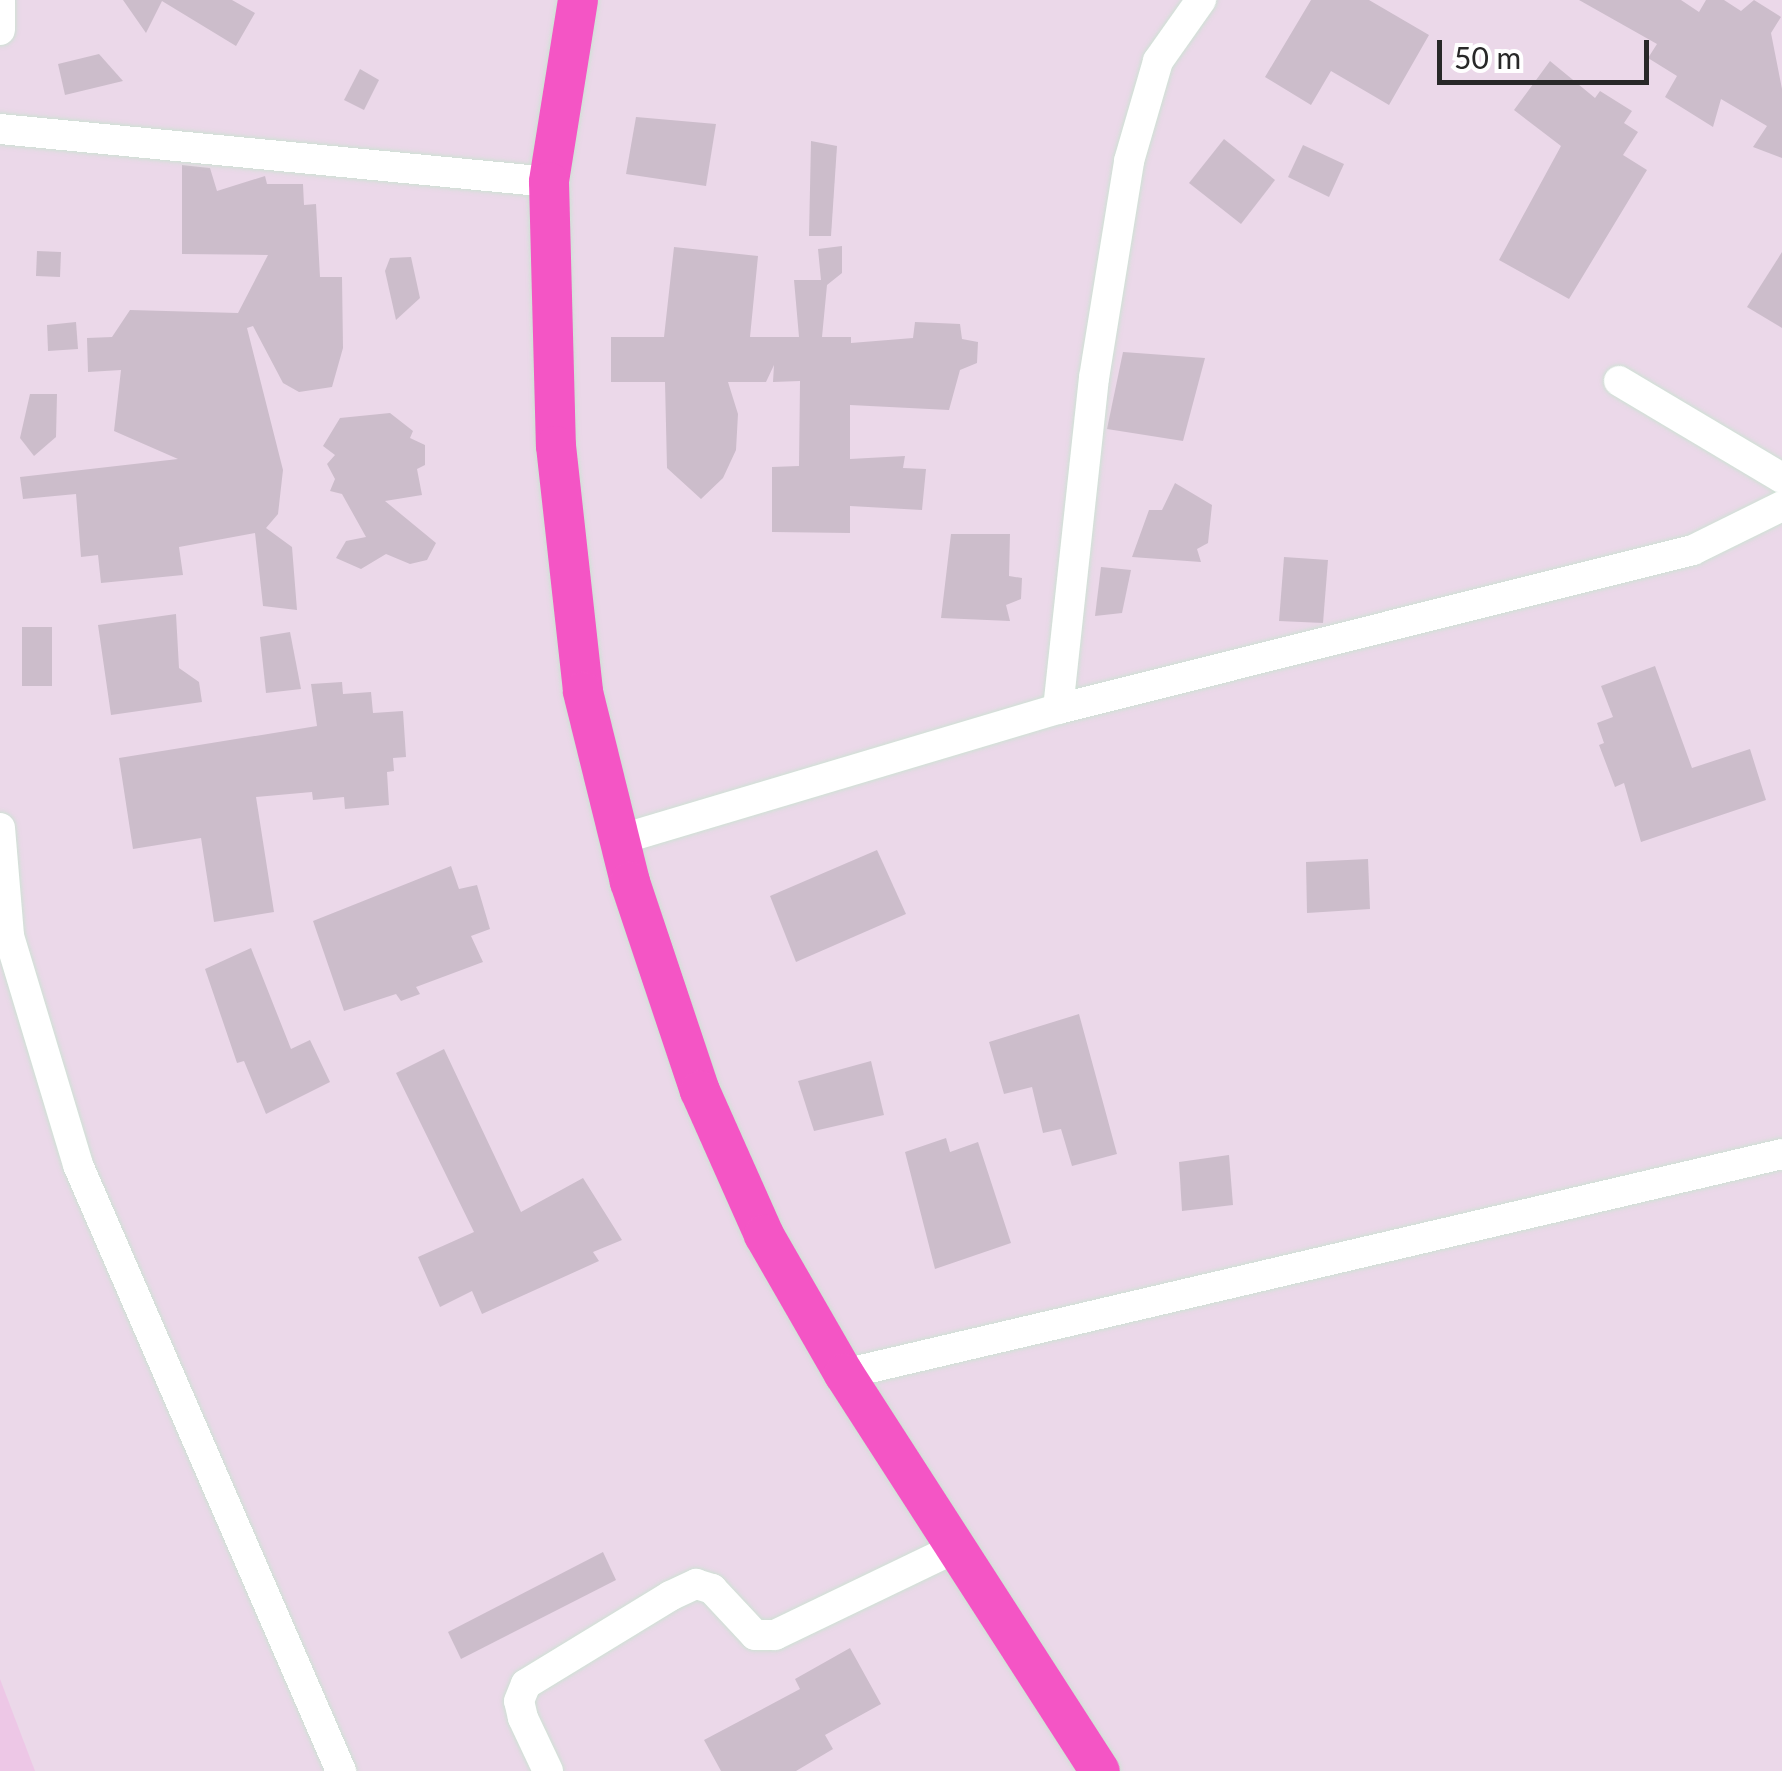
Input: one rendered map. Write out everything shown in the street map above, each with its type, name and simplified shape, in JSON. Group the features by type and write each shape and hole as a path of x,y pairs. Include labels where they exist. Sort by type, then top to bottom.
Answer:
{"main road":[{"path":"578,0 549,182 560,512 583,692 618,840 661,985 730,1163 844,1374 1100,1771"}],"street":[{"path":"0,0 0,30"},
{"path":"1058,709 1094,378 1128,161 1158,61 1201,0"},
{"path":"0,129 549,182"},
{"path":"1619,381 1782,478"},
{"path":"618,840 1058,709 1693,550 1782,506"},
{"path":"0,828 9,936 78,1165 341,1771"},
{"path":"844,1374 1782,1154"},
{"path":"548,1771 522,1718 519,1701 526,1684 670,1596 696,1584 712,1589 755,1635 774,1635 956,1548"}],"shaded area":[{"path":"0,1679 35,1771 0,1771"}],"building":[{"path":"123,0 232,0 255,13 236,46 162,1 146,33"},
{"path":"1311,0 1369,0 1429,35 1389,105 1331,71 1311,105 1265,77"},
{"path":"1579,0 1681,0 1699,12 1706,0 1724,0 1741,11 1754,0 1781,17 1771,33 1782,89 1782,158 1753,147 1767,126 1721,99 1713,127 1665,97 1677,76 1648,58 1657,44"},
{"path":"99,54 123,81 65,95 58,64"},
{"path":"1550,61 1595,98 1600,91 1632,111 1624,123 1638,132 1623,155 1647,170 1569,299 1499,260 1561,146 1514,110"},
{"path":"360,69 379,80 364,110 344,100"},
{"path":"636,117 716,124 706,186 626,174"},
{"path":"1224,139 1275,180 1241,224 1189,183"},
{"path":"811,141 837,146 831,236 809,236"},
{"path":"1303,145 1344,164 1329,197 1288,177"},
{"path":"182,165 210,168 217,191 265,176 267,184 303,184 304,205 316,204 320,277 342,277 343,348 332,387 299,392 283,383 253,326 247,328 283,470 278,514 266,528 292,547 297,610 263,606 255,533 179,547 183,575 101,583 98,555 81,557 76,494 23,499 20,477 178,459 114,431 121,370 88,372 87,338 112,337 130,310 238,313 268,255 182,254"},
{"path":"842,246 842,273 827,285 822,337 851,337 851,343 913,338 915,322 960,324 962,339 978,342 977,363 960,370 949,410 850,405 850,459 905,456 903,468 926,469 922,510 850,506 850,533 772,532 772,467 799,466 800,381 773,382 774,365 766,382 728,382 738,414 736,450 723,478 701,499 667,468 665,382 611,382 611,337 664,337 674,247 758,256 750,337 799,337 794,280 821,280 818,249"},
{"path":"37,251 61,252 60,277 36,276"},
{"path":"1782,252 1782,328 1747,307"},
{"path":"411,257 420,298 396,320 385,271 390,258"},
{"path":"76,322 78,349 48,351 47,325"},
{"path":"1123,352 1205,358 1183,441 1107,429"},
{"path":"30,394 57,394 56,437 34,456 20,438"},
{"path":"390,413 413,431 410,438 425,445 425,465 417,469 422,495 385,501 436,543 427,560 410,564 386,554 361,569 336,558 346,541 366,537 342,494 330,491 335,479 327,464 335,455 323,446 340,418"},
{"path":"1175,483 1212,505 1208,543 1197,549 1201,562 1132,557 1149,510 1162,510"},
{"path":"951,534 1010,534 1009,576 1022,578 1021,599 1006,605 1010,621 941,618"},
{"path":"1284,557 1328,560 1323,623 1279,621"},
{"path":"1101,567 1131,570 1122,613 1095,616"},
{"path":"176,614 179,668 199,682 202,702 111,715 98,625"},
{"path":"22,627 52,627 52,686 22,686"},
{"path":"290,632 301,689 266,693 260,637"},
{"path":"1655,666 1692,768 1750,749 1766,800 1641,842 1624,783 1615,787 1599,745 1604,743 1597,723 1613,717 1601,686"},
{"path":"342,682 343,694 371,692 373,713 403,711 406,757 393,758 394,771 387,772 389,805 345,809 344,797 313,800 312,792 256,797 274,912 214,922 201,838 133,849 119,758 317,726 311,684"},
{"path":"877,850 906,914 796,962 770,896"},
{"path":"1368,859 1370,909 1307,913 1306,862"},
{"path":"451,866 459,889 477,885 490,929 471,936 483,962 416,987 420,994 401,1001 396,994 344,1011 313,921"},
{"path":"251,948 291,1049 310,1040 330,1082 266,1114 244,1061 237,1063 205,969"},
{"path":"1079,1014 1117,1154 1072,1166 1061,1129 1043,1133 1032,1087 1004,1094 989,1042"},
{"path":"444,1049 521,1212 583,1178 622,1240 593,1252 599,1261 482,1314 472,1291 440,1307 418,1257 474,1232 396,1073"},
{"path":"871,1061 884,1115 814,1131 798,1081"},
{"path":"946,1138 950,1152 978,1142 1011,1243 935,1269 905,1152"},
{"path":"1229,1155 1233,1205 1182,1211 1179,1162"},
{"path":"603,1552 616,1580 461,1659 448,1632"},
{"path":"850,1648 881,1704 825,1735 833,1749 796,1771 721,1771 704,1740 800,1689 795,1679"}]}
